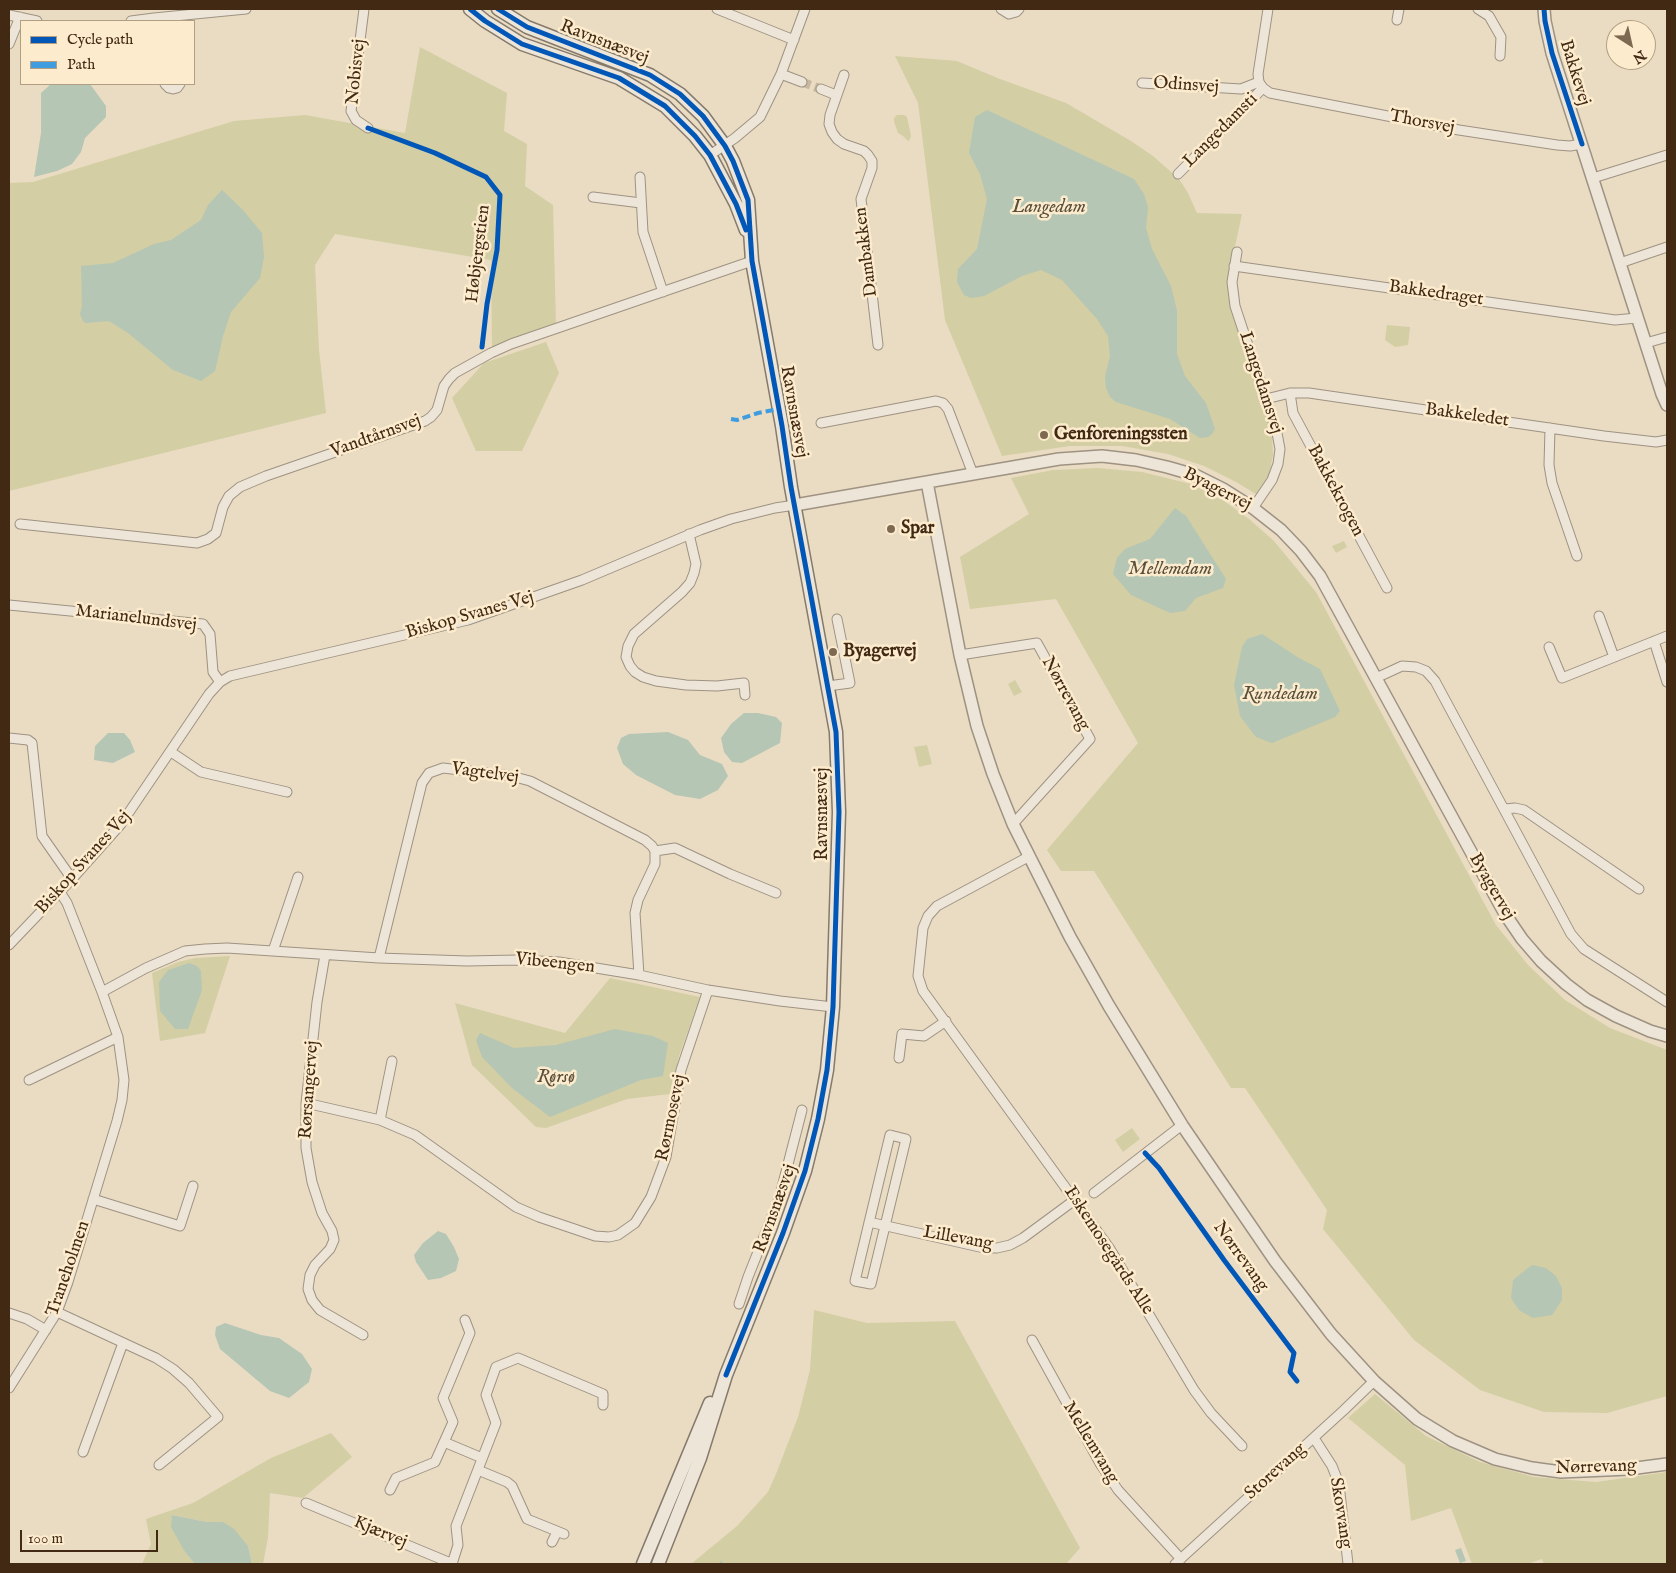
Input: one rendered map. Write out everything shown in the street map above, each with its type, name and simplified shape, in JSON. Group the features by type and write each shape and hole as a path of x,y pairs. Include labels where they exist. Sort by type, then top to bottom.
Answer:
{"main road":[{"name":"Ravnsnæsvej","path":"470,9 485,21 522,44 619,78 664,106 696,136 710,155 736,204 751,244"},
{"name":"Ravnsnæsvej","path":"498,9 527,27 650,75 680,94 703,116 725,146 733,161 748,200 752,261 836,732 839,812 833,1007 827,1070 818,1119 805,1171 783,1233 726,1375 700,1458 658,1564"},
{"name":"Ravnsnæsvej","path":"644,1564 708,1404 726,1375"}],"street":[{"path":"154,19 246,9"},
{"name":"Nobisvej","path":"364,9 351,111 356,120 368,128"},
{"path":"717,9 794,40"},
{"path":"710,155 725,146 760,117 781,74 805,9"},
{"path":"1001,9 1008,14 1019,9"},
{"path":"1261,85 1258,74 1268,9"},
{"path":"1397,20 1399,9"},
{"path":"1478,9 1489,16 1501,37 1500,56"},
{"name":"Bakkevej","path":"1544,9 1551,48 1667,405"},
{"path":"9,15 31,20"},
{"path":"9,44 20,18"},
{"path":"781,74 802,82"},
{"name":"Dambakken","path":"844,75 830,115 830,124 832,132 837,139 844,144 864,151 872,161 872,168 861,199 878,345"},
{"name":"Odinsvej","path":"1142,83 1241,89 1261,85"},
{"path":"166,85 173,89 179,85"},
{"name":"Thorsvej","path":"1261,85 1270,93 1459,130 1557,145 1570,146 1582,144"},
{"name":"Langedamsti","path":"1178,174 1261,85"},
{"path":"822,89 836,95"},
{"path":"1594,178 1667,155"},
{"path":"640,177 643,232 663,292"},
{"path":"593,197 641,203"},
{"path":"1620,263 1667,248"},
{"name":"Langedamsvej","path":"1237,252 1232,282 1235,306 1277,433 1280,449 1278,464 1272,480 1254,508"},
{"name":"Vandtårnsvej","path":"20,524 197,543 208,539 216,533 222,507 229,496 240,487 431,417 436,410 444,386 449,379 491,353 511,344 752,261"},
{"name":"Bakkedraget","path":"1234,266 1615,320 1638,318"},
{"path":"1646,343 1667,336"},
{"name":"Bakkeledet","path":"1266,399 1290,393 1309,393 1656,442 1667,440"},
{"name":"Bakkekrogen","path":"1290,393 1293,413 1387,588"},
{"path":"821,423 936,401 948,409 973,474"},
{"path":"1550,428 1549,465 1552,483 1577,556"},
{"name":"Byagervej","path":"795,505 1059,459 1102,456 1136,460 1167,467 1195,475 1223,489 1254,508 1281,530 1301,551 1320,576 1505,914 1522,939 1541,961 1587,1000 1616,1016 1650,1031 1667,1036"},
{"name":"Nørrevang","path":"927,482 960,655 979,732 1013,824 1070,937 1109,1006 1182,1125 1275,1261 1331,1334 1374,1381 1421,1422 1453,1441 1495,1460 1561,1472 1629,1469 1667,1464"},
{"name":"Biskop Svanes Vej","path":"9,945 121,824 209,694 220,682 230,676 468,620 582,580 689,534 731,519 795,505"},
{"path":"689,534 696,564 690,583 634,634 628,646 626,657 635,672 650,679 686,685 718,686 744,683 745,695"},
{"name":"Marianelundsvej","path":"9,605 203,624 210,634 213,672 220,682"},
{"path":"1599,616 1614,657"},
{"path":"828,686 850,683 837,619"},
{"path":"1549,647 1562,678 1667,636"},
{"path":"1654,641 1667,682"},
{"name":"Nørrevang","path":"960,655 1036,643 1090,739 1013,824"},
{"path":"1376,678 1402,666 1416,667 1426,671 1436,681 1572,934 1584,949 1667,1002"},
{"path":"9,738 28,740 32,743 42,836 72,879"},
{"path":"171,752 201,772 287,792"},
{"name":"Vagtelvej","path":"379,958 422,782 434,770 443,768 511,776 530,781 645,840 655,851"},
{"path":"1505,810 1515,808 1524,810 1639,889"},
{"path":"639,975 635,913 638,900 655,864 655,851 674,848 776,893"},
{"name":"Eskemosegårds Alle","path":"1028,857 937,906 928,916 923,928 918,976 923,991 1110,1248 1194,1390 1211,1413 1242,1446"},
{"path":"273,951 298,877"},
{"name":"Traneholmen","path":"9,1388 57,1312 122,1100 124,1080 118,1037 67,903 60,892"},
{"name":"Vibeengen","path":"102,992 146,968 185,951 204,948 227,948 379,958 559,962 639,975 708,990 833,1007"},
{"name":"Rørsangervej","path":"325,955 317,1002 306,1103 306,1148 312,1182 322,1213 332,1231 334,1240 330,1249 315,1265 310,1275 308,1290 312,1300 320,1310 363,1336"},
{"name":"Rørmosevej","path":"306,1103 380,1120 415,1135 516,1206 539,1217 596,1236 609,1237 618,1235 636,1223 651,1197 666,1157 681,1070 708,990"},
{"path":"899,1058 902,1034 924,1036 946,1021"},
{"path":"29,1080 118,1037"},
{"path":"380,1120 392,1060"},
{"name":"Ravnsnæsvej","path":"739,1304 779,1199 802,1110"},
{"path":"1094,1192 1182,1125"},
{"path":"890,1135 906,1139 885,1226 871,1284 855,1281 890,1135"},
{"name":"Traneholmen","path":"93,1199 180,1226 193,1186"},
{"name":"Lillevang","path":"869,1222 984,1248 997,1248 1010,1245 1023,1238 1076,1199"},
{"path":"748,1277 763,1282"},
{"path":"57,1312 156,1358 173,1369 218,1417 158,1465"},
{"path":"9,1313 27,1319 46,1330"},
{"path":"390,1490 396,1478 434,1462 453,1422 443,1398 470,1333 464,1320"},
{"name":"Mellemvang","path":"1032,1340 1101,1465 1118,1490 1178,1563"},
{"path":"83,1452 122,1343"},
{"path":"452,1564 458,1545 456,1526 496,1423 486,1395 496,1367 518,1358 603,1394 603,1405"},
{"name":"Storevang","path":"1178,1563 1374,1381"},
{"name":"Skovvang","path":"1314,1438 1332,1466 1339,1484 1348,1564"},
{"path":"444,1442 482,1458"},
{"path":"478,1470 512,1486 527,1519 560,1533 552,1542"},
{"name":"Kjærvej","path":"306,1503 452,1564"}],"shaded area":[{"path":"420,47 507,93 504,131 527,144 525,186 553,205 556,326 492,348 491,260 335,234 315,265 319,350 326,413 9,491 9,183 33,182 234,121 305,115 405,133"},
{"path":"895,56 957,61 1066,103 1153,156 1179,179 1197,213 1242,214 1229,274 1233,312 1272,434 1273,455 1269,475 1256,494 1204,466 1168,454 1122,446 1070,446 1002,456 945,320 918,103"},
{"path":"897,115 907,117 911,136 909,141 898,133 894,122 894,118"},
{"path":"1387,325 1410,327 1408,345 1395,347 1385,340"},
{"path":"546,342 559,373 522,451 476,451 452,398 484,363"},
{"path":"1098,468 1142,472 1191,484 1224,501 1249,519 1274,541 1316,592 1496,925 1528,965 1565,1000 1610,1028 1667,1050 1667,1396 1607,1413 1544,1412 1480,1390 1414,1340 1323,1229 1327,1210 1245,1088 1231,1088 1094,871 1061,871 1047,850 1138,743 1056,599 970,609 960,557 1029,514 1011,478 1053,470"},
{"path":"1344,541 1347,547 1336,553 1332,546"},
{"path":"1015,680 1022,692 1014,696 1008,684"},
{"path":"927,745 932,764 919,767 914,747"},
{"path":"230,956 205,1033 160,1041 152,973 178,962 195,958"},
{"path":"610,978 700,997 679,1056 670,1094 627,1099 546,1128 536,1127 472,1065 455,1003 565,1033"},
{"path":"1132,1128 1140,1139 1123,1152 1115,1140"},
{"path":"814,1310 867,1323 955,1321 1080,1548 1066,1564 691,1564 737,1526 768,1492 798,1417 810,1370"},
{"path":"1375,1394 1426,1436 1480,1462 1534,1477 1596,1482 1667,1472 1667,1564 1544,1564 1542,1559 1527,1564 1472,1564 1451,1508 1411,1521 1405,1465 1348,1418"},
{"path":"331,1433 352,1457 303,1498 270,1493 268,1537 263,1564 252,1564 248,1546 223,1522 207,1522 172,1515 185,1552 195,1564 142,1564 151,1544 146,1519 193,1503 271,1458"}],"water":[{"path":"50,85 91,85 106,106 106,117 85,138 81,152 72,164 57,171 34,177 41,133 41,93"},
{"name":"Langedam","path":"987,110 1134,179 1144,194 1148,207 1146,228 1152,249 1171,286 1177,311 1177,354 1185,376 1206,403 1215,429 1208,437 1200,438 1170,419 1116,402 1110,397 1106,388 1105,377 1110,356 1108,336 1097,319 1062,280 1041,270 1022,276 984,296 971,298 964,295 957,282 958,269 977,249 987,199 980,174 969,153 975,117"},
{"path":"222,190 242,209 262,233 264,257 260,278 231,312 215,371 201,381 173,370 128,333 109,321 86,323 83,321 80,314 82,306 81,266 113,263 154,244 171,240 201,220 208,205"},
{"name":"Mellemdam","path":"1175,508 1186,516 1226,579 1223,588 1196,598 1185,611 1170,613 1131,595 1113,574 1117,558 1125,549 1150,539"},
{"name":"Rundedam","path":"1262,634 1320,669 1340,711 1335,717 1272,743 1256,737 1240,716 1234,685 1242,647 1247,639"},
{"path":"744,713 758,713 776,717 782,723 780,743 742,763 732,762 724,752 721,738 731,724"},
{"path":"668,732 688,740 700,755 722,764 728,776 718,790 700,799 675,795 636,775 623,764 617,748 621,738 629,734"},
{"path":"108,733 124,733 130,740 135,752 113,763 94,760 95,746"},
{"path":"189,963 197,966 201,971 202,990 188,1029 175,1029 160,1011 159,982 168,970"},
{"name":"Rørsø","path":"615,1029 653,1036 668,1043 663,1076 641,1080 550,1117 512,1088 482,1057 476,1040 480,1033 514,1048 556,1045"},
{"path":"438,1231 446,1234 459,1259 456,1271 441,1278 428,1280 416,1262 414,1255 423,1243"},
{"path":"1532,1265 1546,1268 1556,1276 1562,1288 1562,1300 1552,1315 1533,1318 1519,1310 1511,1298 1513,1280"},
{"path":"225,1323 261,1335 279,1338 302,1354 312,1369 309,1382 289,1398 270,1391 220,1349 215,1335 216,1327"},
{"path":"172,1515 207,1522 223,1522 234,1529 248,1546 252,1564 195,1564 185,1552 171,1527"},
{"path":"1461,1548 1466,1561 1460,1563 1455,1550"}],"tunnel":[{"path":"802,82 821,89"}],"marked path":[{"path":"731,419 737,420 779,409"}],"cycle path":[{"path":"470,9 485,21 522,44 619,78 665,106 695,136 710,155 736,204 746,230"},
{"path":"498,9 527,27 650,75 680,94 703,116 725,146 748,200 752,261 836,732 839,812 833,1007 827,1070 818,1119 805,1171 783,1233 726,1375"},
{"path":"1544,9 1552,53 1582,144"},
{"name":"Høbjergstien","path":"368,128 435,153 486,177 500,195 497,250 487,304 482,347"},
{"path":"1145,1153 1159,1168 1224,1260 1294,1353 1290,1372 1297,1381"}],"place":[{"name":"Genforeningssten","path":"1044,435"},
{"name":"Spar","path":"891,529"},
{"name":"Byagervej","path":"833,652"}]}
